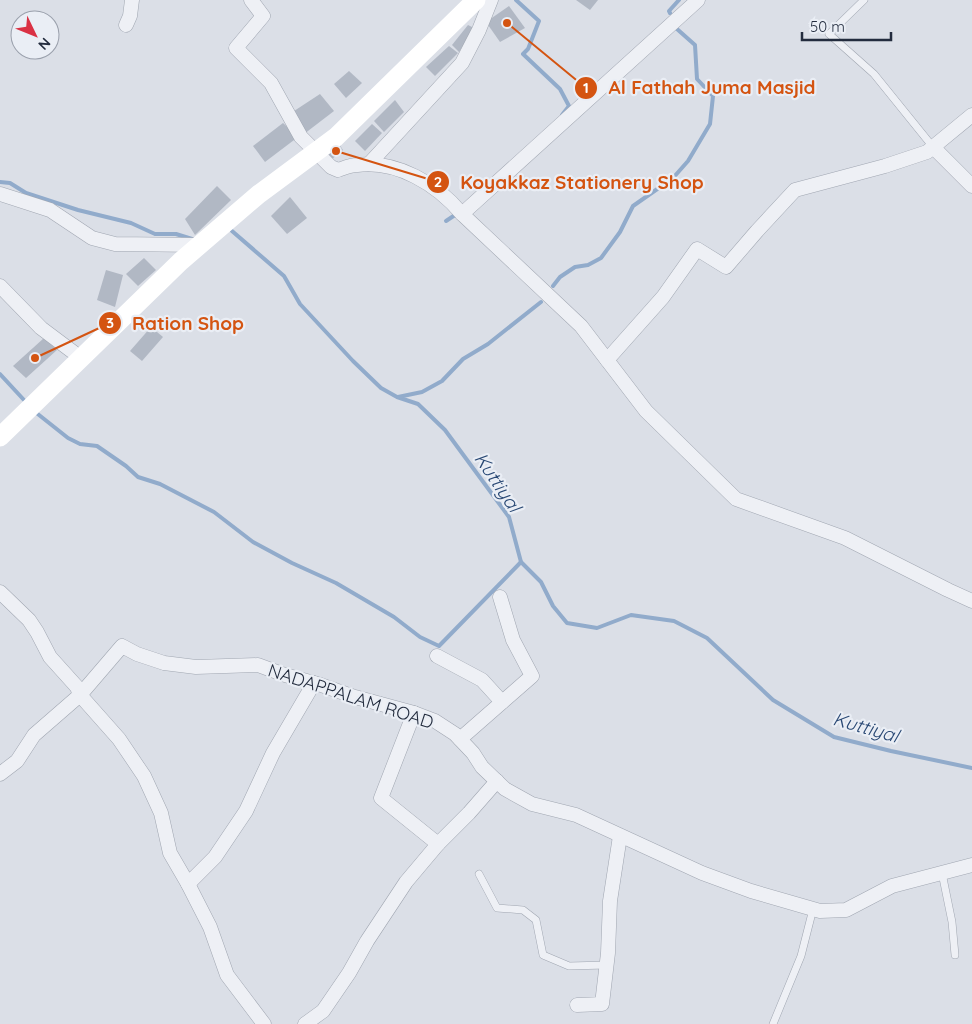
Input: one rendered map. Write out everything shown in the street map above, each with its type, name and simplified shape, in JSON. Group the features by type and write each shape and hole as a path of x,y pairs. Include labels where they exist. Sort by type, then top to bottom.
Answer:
{"main road":[{"path":"0,437 200,245 259,194 336,137 476,0"}],"street":[{"path":"126,25 130,16 132,0"},
{"path":"251,0 263,16 236,48 271,83 301,137 330,167 338,170 355,165 386,166 427,183 443,194 581,326 646,411 736,499 845,538 972,601"},
{"path":"369,164 462,63 479,30 491,0"},
{"path":"462,214 698,0"},
{"path":"607,360 663,297 697,249 726,268 795,190 885,166 927,152 972,115"},
{"path":"933,147 972,186"},
{"path":"0,194 50,210 92,238 115,244 200,245"},
{"path":"0,286 41,328 81,358"},
{"path":"0,592 29,620 50,657 77,687 80,695 119,739 144,776 161,813 170,853 210,927 227,975 264,1024"},
{"path":"460,739 532,676 513,640 500,597"},
{"name":"NADAPPALAM ROAD","path":"0,774 17,761 34,735 80,695 122,646 137,654 164,663 196,667 258,665 355,697 414,713 435,721 455,734 496,781 505,789 532,804 576,815 702,873 751,891 820,911 846,910 892,886 972,865"},
{"path":"437,656 482,680 502,702"},
{"path":"188,884 215,857 246,811 273,753 314,683"},
{"path":"414,713 381,798 438,844"},
{"path":"305,1024 323,1011 350,973 367,942 406,882 496,781"},
{"path":"577,1005 602,1004 610,900 620,836"}],"lane":[{"path":"864,0 829,34 874,74 933,147"},
{"path":"942,873 952,922 955,955"},
{"path":"479,874 484,880 497,908 523,910 536,920 543,954 569,966 606,965"},
{"path":"773,1024 801,956 813,909"}],"building":[{"path":"576,0 598,0 590,10"},
{"path":"509,6 525,28 500,42 486,22"},
{"path":"468,25 474,28 459,52 452,45"},
{"path":"449,46 458,53 435,76 426,67"},
{"path":"349,71 362,83 346,98 334,84"},
{"path":"320,94 334,111 304,134 291,113"},
{"path":"395,100 404,112 384,132 374,121"},
{"path":"283,123 298,137 265,162 253,146"},
{"path":"372,124 382,133 365,151 355,141"},
{"path":"339,144 343,150 332,159 327,154"},
{"path":"217,186 231,200 195,235 185,219"},
{"path":"290,197 307,218 287,234 271,216"},
{"path":"144,258 156,270 138,286 126,274"},
{"path":"106,270 123,275 115,307 97,300"},
{"path":"151,327 163,337 142,361 130,351"},
{"path":"44,338 57,350 26,378 13,366"}],"waterway":[{"path":"516,0 539,21 528,49 523,54 560,89 569,106 562,115"},
{"path":"670,13 669,11 679,0"},
{"path":"553,286 560,277 575,267 588,265 601,258 620,232 633,206 673,178 688,161 710,124 713,96 697,79 695,45 677,29"},
{"path":"0,182 10,183 26,193 78,210 131,223 155,234 176,234 192,239"},
{"path":"446,221 455,215"},
{"name":"Kuttiyal","path":"232,231 284,276 300,304 381,388 397,397 418,404 445,430 509,517 521,562 541,582 553,606 567,623 597,628 631,615 674,621 707,638 773,700 834,737 972,768"},
{"path":"398,397 422,392 442,381 463,359 488,344 541,302"},
{"path":"0,374 24,400"},
{"path":"34,411 68,438 80,444 97,446 126,466 138,477 160,484 214,512 253,542 292,563 336,583 394,617 420,637 439,646 521,562"}],"place":[{"name":"Al Fathah Juma Masjid","path":"507,23"},
{"name":"Koyakkaz Stationery Shop","path":"336,151"},
{"name":"Ration Shop","path":"35,358"}]}
